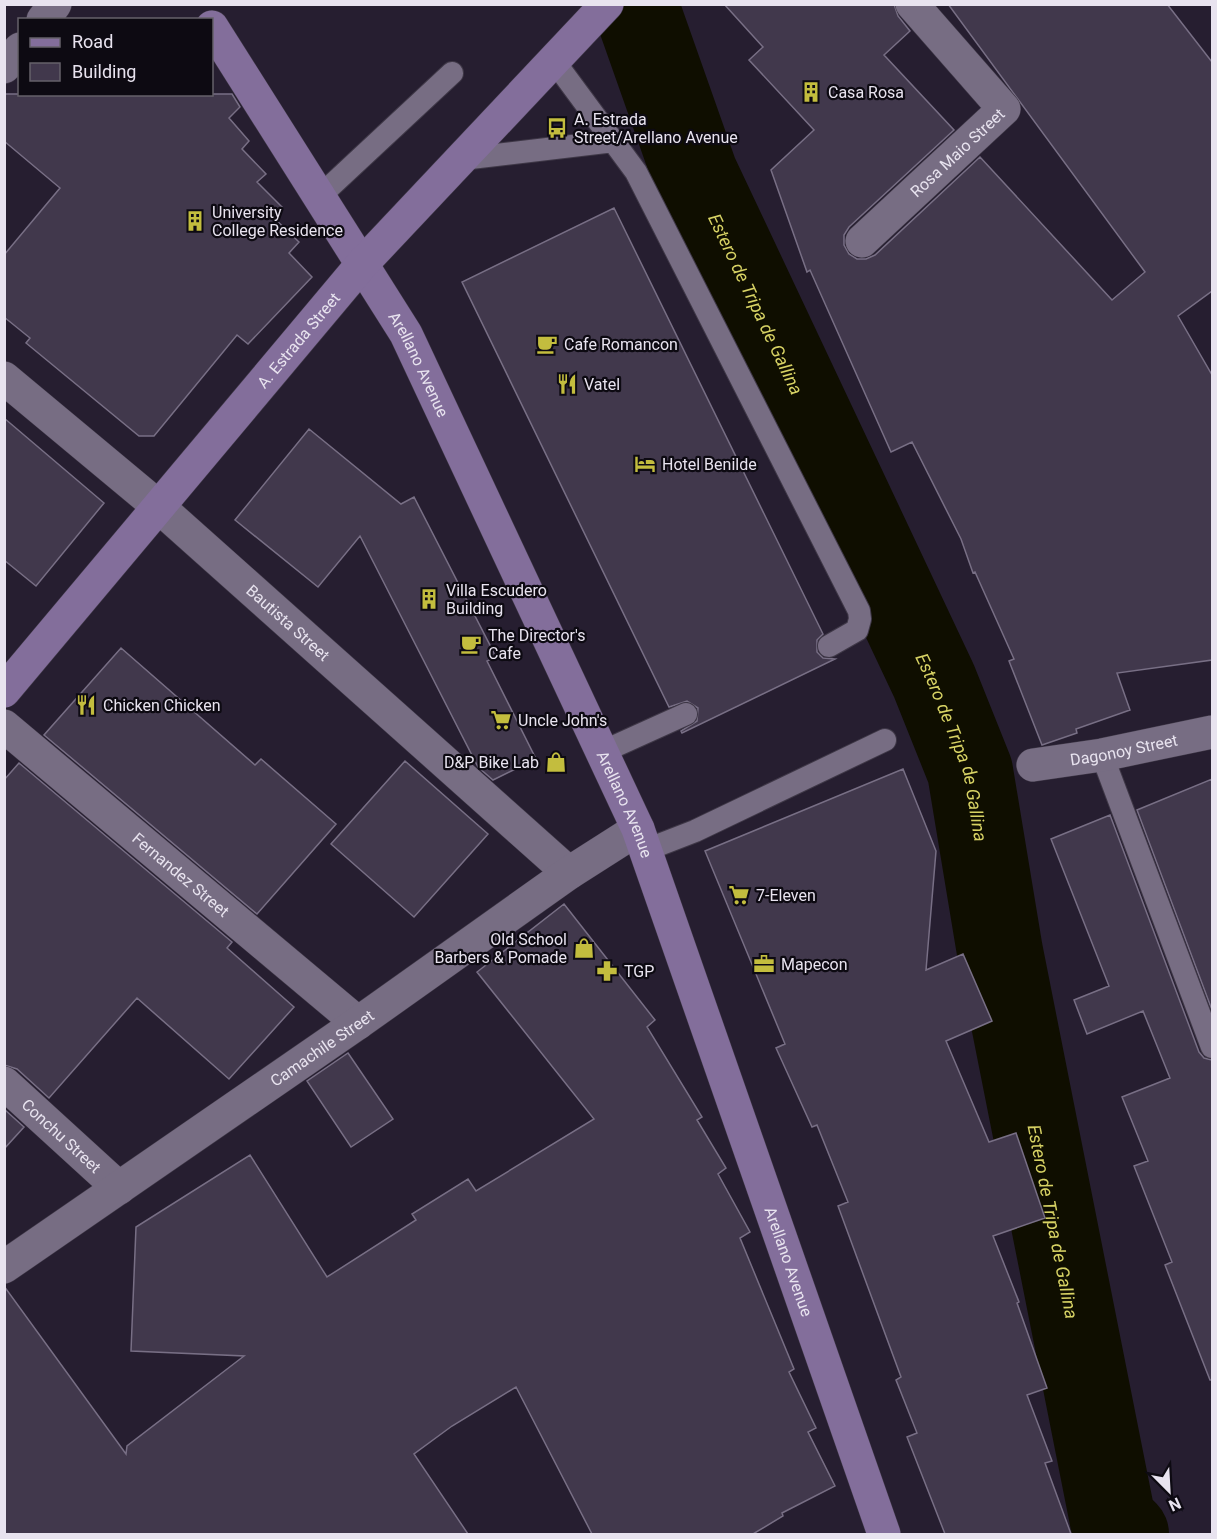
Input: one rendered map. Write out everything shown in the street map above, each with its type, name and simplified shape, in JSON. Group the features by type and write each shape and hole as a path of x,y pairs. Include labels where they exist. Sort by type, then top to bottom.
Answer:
{"street":[{"path":"44,18 55,4"},
{"path":"197,4 206,18"},
{"name":"Rosa Maio Street","path":"862,241 1004,109 912,4"},
{"name":"A. Estrada Street","path":"4,691 363,263 601,11"},
{"name":"Arellano Avenue","path":"213,29 406,334 642,839 884,1534"},
{"path":"4,68 18,51"},
{"name":"Bautista Street","path":"4,378 159,508 568,873"},
{"name":"Fernandez Street","path":"4,726 358,1023"},
{"name":"Dagonoy Street","path":"1033,765 1102,755 1212,732"},
{"name":"Camachile Street","path":"4,1267 358,1023 568,873 642,839"},
{"name":"Conchu Street","path":"4,1083 119,1188"}],"lane":[{"path":"554,61 614,141 641,182 859,611 860,619 857,630 829,646"},
{"path":"320,196 452,73"},
{"path":"462,159 614,141"},
{"path":"602,752 686,714"},
{"path":"642,839 695,831 885,740"},
{"path":"1102,755 1212,1047"}],"building":[{"path":"724,4 894,4 898,16 910,31 884,55 954,130 849,227 844,235 844,245 849,254 857,259 866,259 875,255 980,157 1112,300 1145,272 948,4 1167,4 1212,62 1212,291 1178,316 1212,375 1212,660 1117,673 1130,710 1076,729 1077,733 1042,745 1009,661 1014,659 975,572 973,573 961,539 912,442 891,452 810,270 807,272 771,170 814,130 749,60 763,47"},
{"path":"4,94 18,94 18,96 213,96 213,94 232,94 240,107 229,118 249,141 242,149 266,174 257,182 282,207 273,217 299,242 289,253 312,277 248,344 237,335 154,436 139,436 26,343 30,338 4,317 4,255 60,188 4,141"},
{"name":"Hotel Benilde","path":"614,208 823,634 817,640 817,652 823,658 835,659 682,733 681,731 697,721 698,708 687,701 669,707 462,282"},
{"path":"4,418 104,503 36,586 4,560"},
{"path":"309,429 401,504 414,497 496,657 487,661 536,759 493,780 478,767 360,536 318,587 235,520"},
{"path":"121,648 255,765 261,759 336,824 257,914 44,735"},
{"path":"405,761 488,834 414,917 331,844"},
{"path":"19,763 232,942 227,948 294,1007 229,1079 137,998 49,1098 17,1069 4,1065 4,780"},
{"path":"903,769 936,851 926,970 963,954 992,1021 946,1041 989,1142 1016,1133 1045,1218 993,1236 1019,1302 1017,1303 1047,1388 1027,1395 1052,1461 1045,1463 1071,1534 945,1534 907,1437 917,1433 896,1380 901,1377 838,1206 848,1202 817,1125 812,1127 776,1048 785,1044 705,851"},
{"path":"1212,779 1212,1010 1137,810"},
{"path":"1110,815 1199,1052 1204,1058 1212,1060 1212,1380 1210,1380 1165,1265 1172,1262 1134,1166 1148,1161 1122,1097 1170,1078 1143,1011 1087,1034 1074,1000 1109,986 1051,839"},
{"path":"564,904 655,1020 647,1027 702,1117 697,1120 726,1168 718,1174 750,1232 740,1238 794,1369 789,1372 816,1428 808,1432 835,1486 782,1513 783,1516 753,1534 592,1534 516,1387 452,1426 414,1454 468,1534 4,1534 4,1286 126,1454 127,1446 244,1356 131,1351 136,1227 250,1155 327,1277 416,1220 412,1214 468,1179 476,1191 594,1119 477,972"},
{"path":"348,1053 393,1119 351,1147 307,1081"},
{"path":"4,1109 24,1127 4,1149"}],"waterway":[{"name":"Estero de Tripa de Gallina","path":"635,4 695,174 934,681 970,771 1000,952 1113,1521 1126,1534"}],"place":[{"name":"Casa Rosa","path":"811,92"},
{"name":"A. Estrada Street/Arellano Avenue","path":"557,128"},
{"name":"University College Residence","path":"195,221"},
{"name":"Cafe Romancon","path":"547,344"},
{"name":"Vatel","path":"567,384"},
{"name":"Hotel Benilde","path":"645,464"},
{"name":"Villa Escudero Building","path":"429,599"},
{"name":"The Director's Cafe","path":"471,644"},
{"name":"Chicken Chicken","path":"86,705"},
{"name":"Uncle John's","path":"501,720"},
{"name":"D&P Bike Lab","path":"556,762"},
{"name":"7-Eleven","path":"739,895"},
{"name":"Old School Barbers & Pomade","path":"584,948"},
{"name":"Mapecon","path":"764,964"},
{"name":"TGP","path":"607,971"}]}
